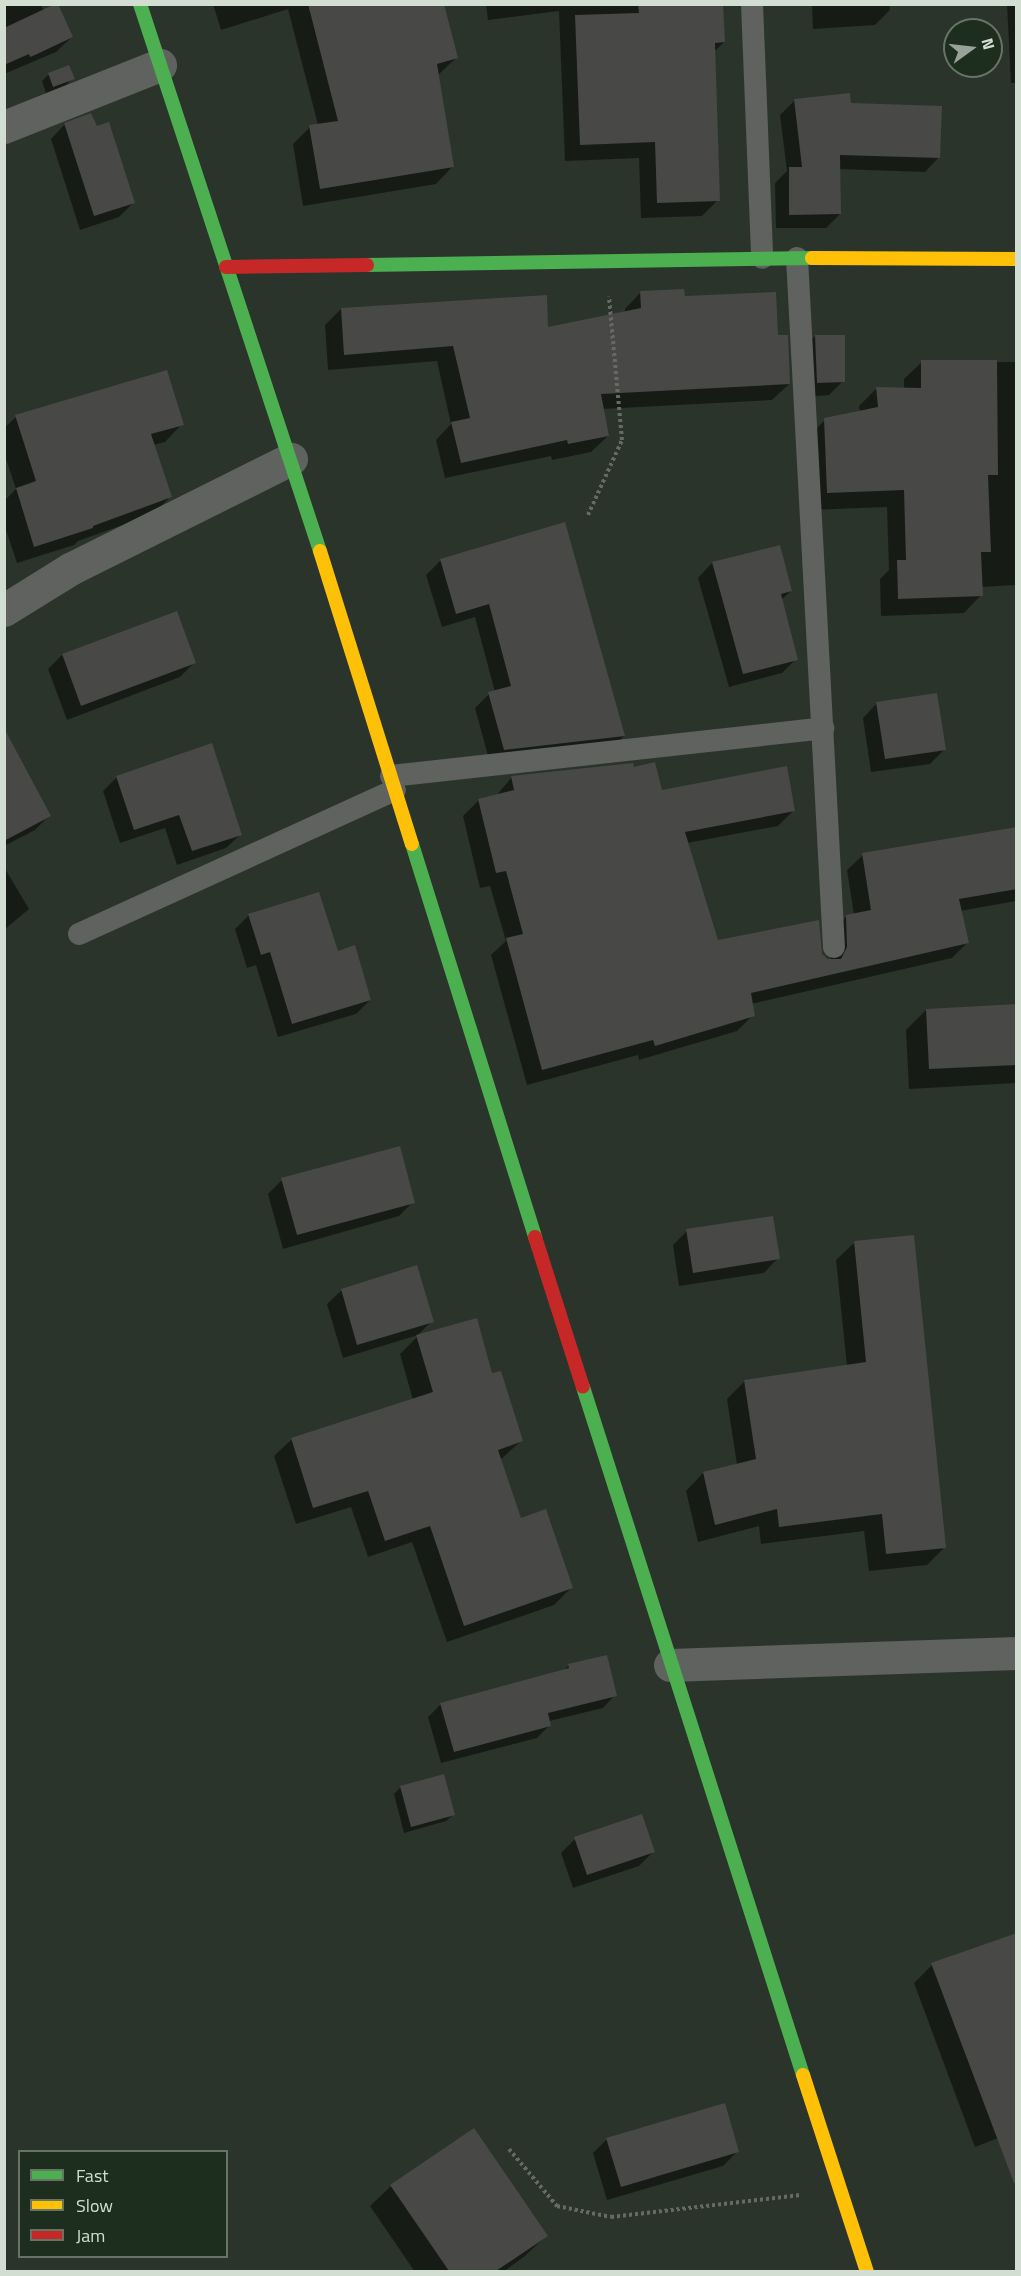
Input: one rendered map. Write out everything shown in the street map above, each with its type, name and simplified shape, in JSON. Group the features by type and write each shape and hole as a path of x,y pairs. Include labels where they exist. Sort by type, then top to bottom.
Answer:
{"main road":[{"path":"140,4 291,459 670,1665 867,2271"},
{"path":"226,267 762,258 1017,259"}],"street":[{"path":"4,127 160,65"},
{"path":"4,610 70,569 291,459"},
{"path":"670,1665 1017,1653"}],"lane":[{"path":"752,4 762,258"},
{"path":"797,258 834,947"},
{"path":"79,933 393,783 823,728"}],"path":[{"path":"588,515 622,440 606,261"},
{"path":"509,2149 556,2205 611,2217 841,2190"}],"building":[{"path":"58,4 73,37 35,55 30,57 29,54 4,65 4,28"},
{"path":"308,4 444,4 458,58 437,64 454,167 320,189 309,125 338,121"},
{"path":"638,4 723,4 725,42 715,43 720,201 657,203 655,142 580,145 575,15 639,13"},
{"path":"69,65 75,79 53,87 48,73"},
{"path":"850,93 851,103 942,106 940,158 840,155 841,214 789,215 789,167 802,167 794,99"},
{"path":"91,113 97,126 109,122 135,203 94,216 64,123"},
{"path":"684,289 685,296 776,292 778,335 788,335 790,384 601,394 609,436 568,444 567,440 461,463 451,422 470,418 453,346 344,355 341,308 547,295 548,327 641,308 640,291"},
{"path":"815,335 845,335 845,382 817,383"},
{"path":"921,360 997,360 998,475 988,475 991,552 981,552 983,596 898,599 897,560 906,560 904,490 827,493 824,418 878,407 876,387 921,388"},
{"path":"167,370 184,425 151,434 172,497 93,526 93,528 34,547 16,488 36,481 15,415"},
{"path":"565,522 625,736 504,750 488,692 511,686 489,604 456,614 440,559"},
{"path":"780,545 792,591 781,594 798,660 743,674 712,562"},
{"path":"177,611 196,663 81,706 62,654"},
{"path":"937,693 946,750 885,759 876,702"},
{"path":"4,728 51,816 4,841"},
{"path":"212,743 242,835 192,851 179,815 134,830 116,776"},
{"path":"655,762 662,790 787,766 795,811 685,832 718,940 819,920 822,954 828,959 841,959 847,947 846,915 871,910 862,853 1017,827 1017,889 959,899 969,943 751,993 755,1016 655,1046 653,1040 542,1070 506,938 523,934 506,871 496,873 478,799 514,790 511,776 633,763 634,767"},
{"path":"319,892 338,951 355,945 371,1000 292,1024 270,952 261,955 248,914"},
{"path":"1017,1004 1017,1065 929,1069 926,1009"},
{"path":"400,1146 415,1203 297,1235 281,1178"},
{"path":"773,1216 780,1259 693,1273 686,1229"},
{"path":"914,1235 946,1548 886,1554 882,1514 779,1527 777,1509 715,1525 703,1472 756,1459 744,1380 866,1362 854,1241"},
{"path":"417,1265 434,1322 357,1345 341,1289"},
{"path":"477,1318 492,1373 501,1371 523,1441 498,1450 521,1518 546,1509 573,1588 464,1626 430,1526 385,1541 368,1491 313,1508 291,1438 433,1392 416,1335"},
{"path":"607,1655 617,1696 548,1713 551,1726 454,1752 440,1703 569,1668 568,1664"},
{"path":"444,1774 455,1815 411,1827 400,1786"},
{"path":"642,1814 655,1852 587,1875 574,1837"},
{"path":"1017,1933 1017,2183 1014,2183 931,1963"},
{"path":"725,2103 739,2152 621,2187 606,2138"},
{"path":"474,2128 548,2236 496,2271 449,2271 390,2185"}],"traffic: fast":[{"path":"140,4 320,551"},
{"path":"367,265 812,258"},
{"path":"412,844 535,1237"},
{"path":"583,1387 803,2075"}],"traffic: slow":[{"path":"812,258 1016,259"},
{"path":"320,551 412,844"},
{"path":"803,2075 867,2272"}],"traffic: jam":[{"path":"226,267 367,265"},
{"path":"535,1237 583,1387"}]}
